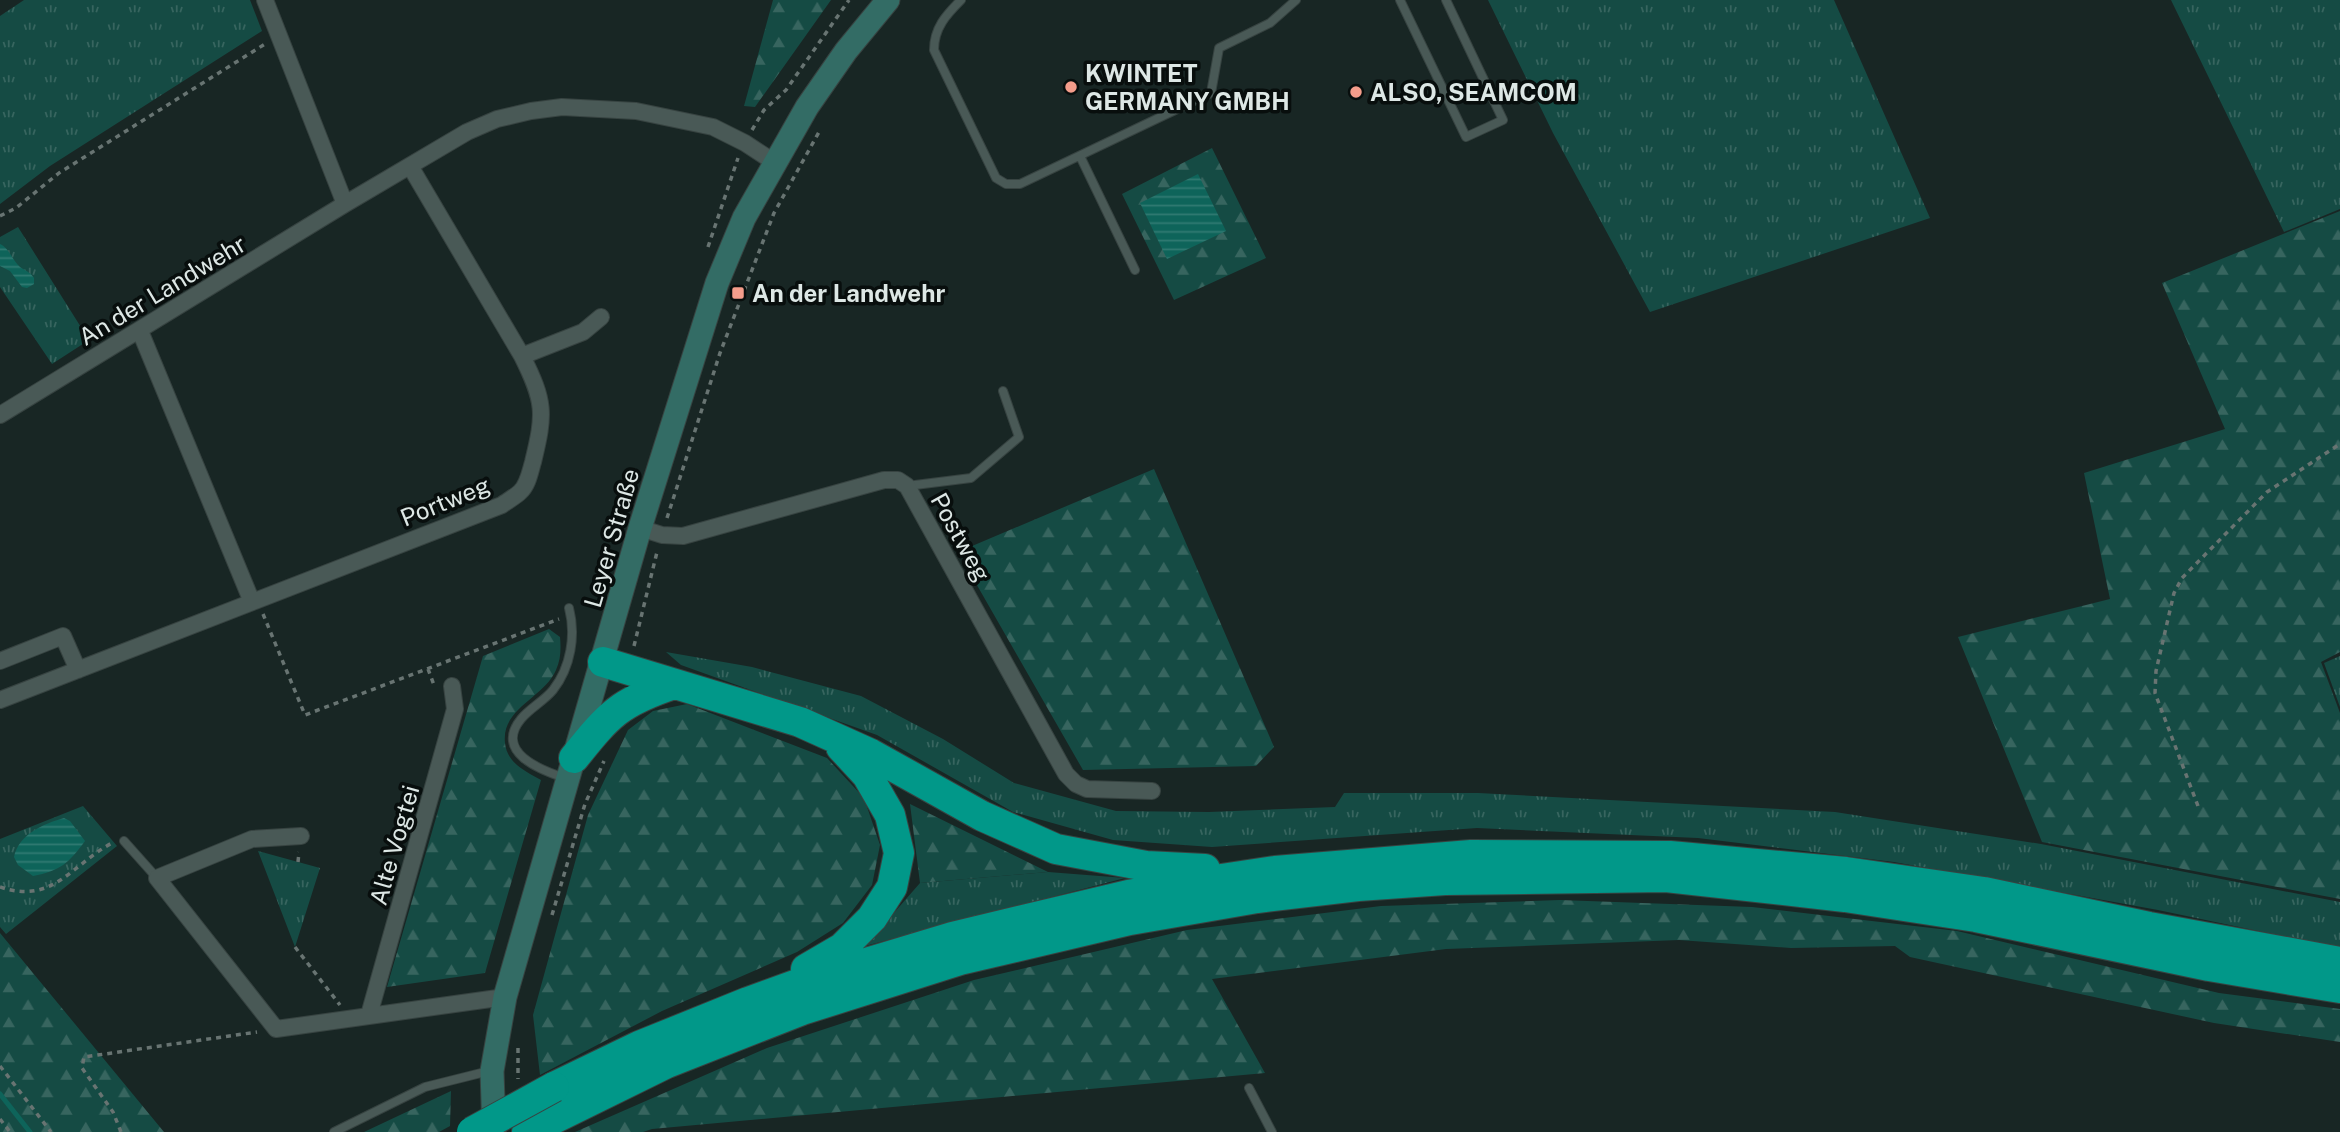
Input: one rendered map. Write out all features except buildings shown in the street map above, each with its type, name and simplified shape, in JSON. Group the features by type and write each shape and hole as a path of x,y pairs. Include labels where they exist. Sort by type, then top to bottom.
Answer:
{"highway":[{"path":"616,666 800,722 871,754 994,821 1056,849 1146,866 1275,871"},
{"path":"571,768 601,724 620,706 646,693 674,684"},
{"path":"748,1002 842,948 872,918 892,887 899,853 890,814 867,775 832,737"},
{"path":"527,1132 554,1102 639,1046 803,982 952,937 1128,895 1275,871 1471,855 1670,856 1846,872 1984,892 2149,927 2340,962"},
{"path":"472,1132 667,1063 803,1010 960,960 1130,920 1257,898 1358,886 1446,880 1666,877 1845,897 1976,917 2209,966 2340,988"}],"street":[{"path":"265,0 345,204"},
{"name":"Leyer Straße","path":"494,1132 492,1071 505,998 571,768 616,666 640,528 717,283 744,218 807,107 846,51 888,0"},
{"name":"An der Landwehr","path":"0,415 345,204 467,132 497,119 562,107 636,111 713,127 775,162"},
{"name":"Portweg","path":"0,700 502,505 520,492 529,478 542,426 536,384 410,166"},
{"path":"522,356 583,332 601,317"},
{"path":"140,331 255,601"},
{"name":"Postweg","path":"640,528 662,535 683,536 884,480 898,480 907,486 1066,774 1076,784 1087,789 1152,792"},
{"path":"0,661 63,636 78,670"},
{"name":"Alte Vogtei","path":"369,1015 455,709 452,686"},
{"path":"301,836 252,839 157,878 276,1029 505,998"}],"lane":[{"path":"961,0 944,17 934,35 934,50 996,178 1006,184 1020,184 1212,93 1219,48 1270,23 1296,0"},
{"path":"1400,0 1466,138 1503,120 1446,0"},
{"path":"1080,156 1135,271"},
{"path":"907,486 971,478 1019,438 1003,391"},
{"path":"570,611 573,632 563,672 553,690 521,718 514,731 513,743 528,763 550,773 571,768"},
{"path":"124,841 157,878"},
{"path":"334,1132 425,1087 492,1071"},
{"path":"1249,1087 1272,1132"}],"path":[{"path":"745,143 764,110 786,90 849,0"},
{"path":"0,216 16,208 59,173 278,36"},
{"path":"616,666 662,535 720,353 769,226 821,127"},
{"path":"2199,806 2155,693 2156,671 2174,593 2182,578 2267,492 2340,444"},
{"path":"255,601 305,715 570,611"},
{"path":"551,918 585,804 606,758"},
{"path":"0,887 11,891 33,892 52,886 104,847 116,841 124,841"},
{"path":"295,947 350,1018"},
{"path":"121,1132 113,1112 82,1068 84,1057 276,1029"},
{"path":"518,1036 518,1091"},
{"path":"0,1066 51,1132"},
{"path":"0,1119 10,1132"}],"green space":[{"path":"24,0 250,0 262,31 50,166 0,204 0,16"},
{"path":"773,0 831,0 755,107 744,106"},
{"path":"1488,0 1834,0 1930,218 1650,312 1553,133"},
{"path":"2171,0 2340,0 2340,209 2284,232"},
{"path":"1212,148 1266,258 1174,300 1122,194"},
{"path":"2340,211 2340,652 2321,662 2340,713 2340,899 2042,842 1958,637 2110,599 2084,473 2225,429 2162,283"},
{"path":"18,227 89,340 52,364 0,287 0,237"},
{"path":"1154,469 1274,747 1256,766 1083,770 958,552"},
{"path":"549,629 560,637 556,670 550,680 516,712 506,731 505,743 509,756 518,766 541,780 485,973 387,987 483,656"},
{"path":"666,652 752,667 861,696 943,739 1014,783 1116,811 1209,812 1335,807 1344,793 1478,793 1835,812 2041,844 2340,902 2340,948 2158,910 1894,862 1698,838 1477,828 1212,847 1113,840 1013,812 877,735 681,665"},
{"path":"2340,656 2340,707 2324,663"},
{"path":"687,704 827,758 864,798 880,845 872,885 843,923 797,952 662,1011 540,1075 533,1015 588,815 628,730 653,711"},
{"path":"910,804 1048,872 920,883"},
{"path":"83,806 117,846 6,934 0,927 0,839"},
{"path":"258,851 320,868 295,947"},
{"path":"1048,872 1125,878 865,946 920,883"},
{"path":"1560,900 1752,907 1957,931 2219,993 2340,1009 2340,1042 2214,1023 1910,957 1895,946 1791,948 1679,940 1446,949 1212,979 1265,1073 652,1129 643,1132 575,1132 767,1048 974,980 1187,930 1381,906"},
{"path":"0,933 164,1132 0,1132"},
{"path":"451,1091 450,1126 439,1132 364,1132"}],"shaded area":[{"path":"1198,174 1226,231 1167,259 1140,203"},
{"path":"0,244 20,267 34,278 34,284 27,288 22,287 10,271 0,266"},
{"path":"64,818 70,821 85,841 74,855 57,869 33,876 18,865 14,857 26,836 48,823"}],"waterway":[{"path":"0,1094 30,1132"}],"place":[{"name":"KWINTET GERMANY GMBH","path":"1071,87"},
{"name":"ALSO, SEAMCOM","path":"1356,92"},
{"name":"An der Landwehr","path":"738,293"}]}
